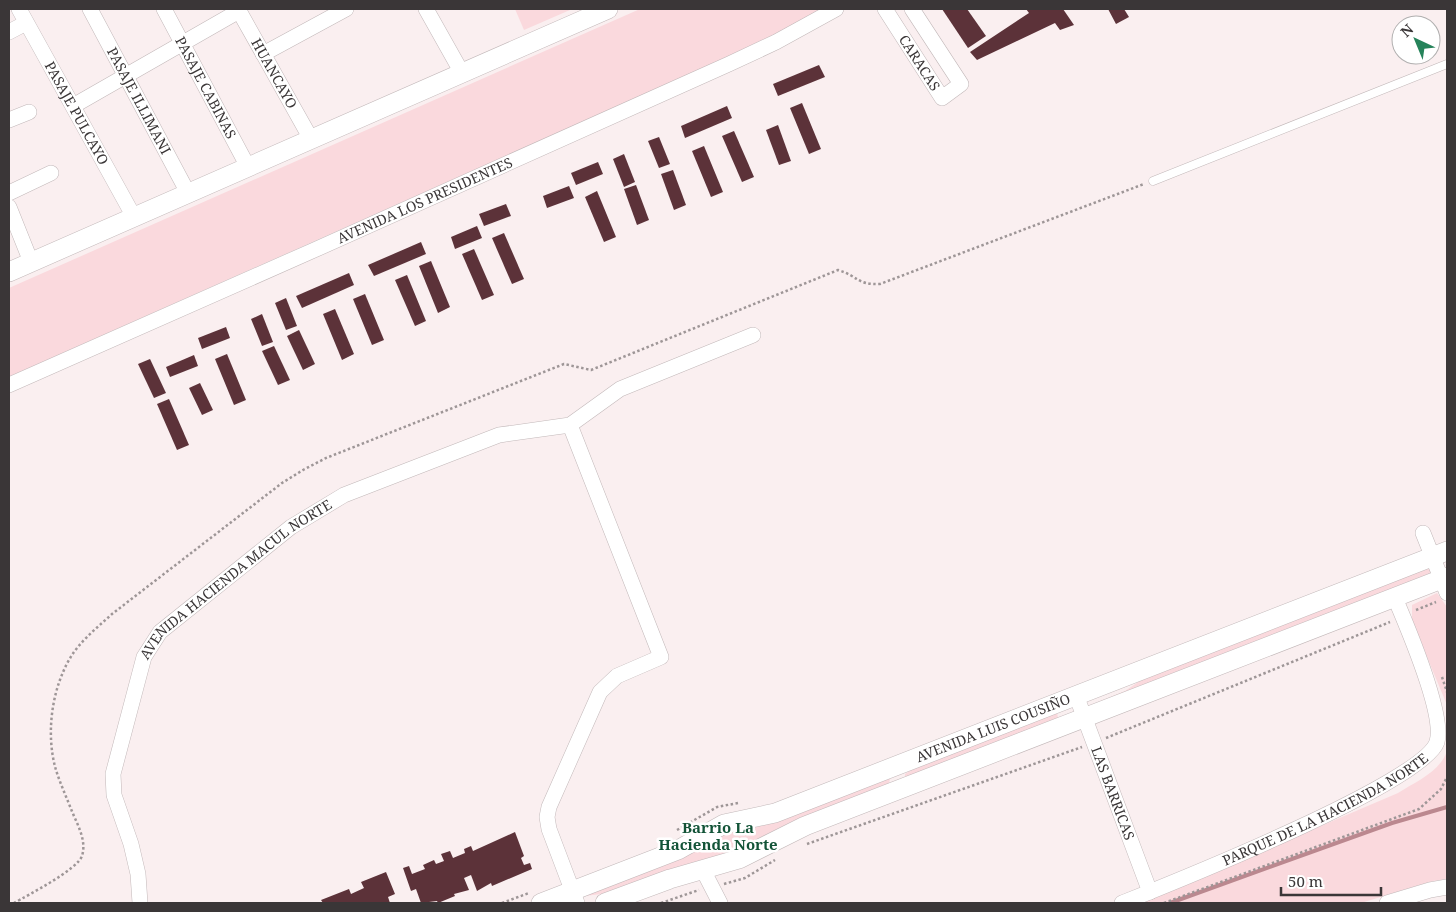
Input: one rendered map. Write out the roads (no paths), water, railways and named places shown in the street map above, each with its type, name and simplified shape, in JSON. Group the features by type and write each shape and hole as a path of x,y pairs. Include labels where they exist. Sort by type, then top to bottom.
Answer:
{"street":[{"name":"PASAJE PULCAYO","path":"19,9 134,217"},
{"name":"PASAJE ILLIMANI","path":"90,9 188,193"},
{"name":"PASAJE CABINAS","path":"164,9 248,167"},
{"path":"263,54 346,9"},
{"path":"426,9 462,73"},
{"path":"9,272 608,9"},
{"name":"AVENIDA LOS PRESIDENTES","path":"9,384 312,252 720,68 776,42 836,9"},
{"name":"CARACAS","path":"885,9 942,98 961,84 912,9"},
{"path":"73,106 238,10"},
{"name":"HUANCAYO","path":"238,10 310,139"},
{"path":"9,32 26,22"},
{"path":"9,120 29,112"},
{"path":"9,192 51,173"},
{"path":"9,207 31,262"},
{"path":"575,897 548,823 549,807 600,692 617,676 661,657 570,425 620,389 754,335"},
{"name":"AVENIDA HACIENDA MACUL NORTE","path":"140,903 135,861 114,795 113,774 144,657 160,632 291,527 344,496 499,435 570,425"},
{"path":"1423,533 1440,554 1444,587"},
{"name":"AVENIDA LUIS COUSIÑO","path":"541,903 575,897 678,850 724,824 775,813 1440,554"},
{"name":"AVENIDA LUIS COUSIÑO","path":"605,903 670,879 707,878 787,834 1395,598 1444,587"},
{"name":"PARQUE DE LA HACIENDA NORTE","path":"1122,903 1297,829 1363,796 1428,756 1436,743 1439,728 1435,705 1395,598"},
{"name":"LAS BARRICAS","path":"1076,695 1150,892"},
{"path":"895,766 903,789"},
{"path":"707,878 720,903"},
{"path":"1387,903 1447,887"}],"lane":[{"path":"1153,181 1447,64"}],"waterway":[{"path":"1170,903 1392,823 1447,807"}],"district":[{"name":"Barrio La Hacienda Norte","path":"718,836"}]}
